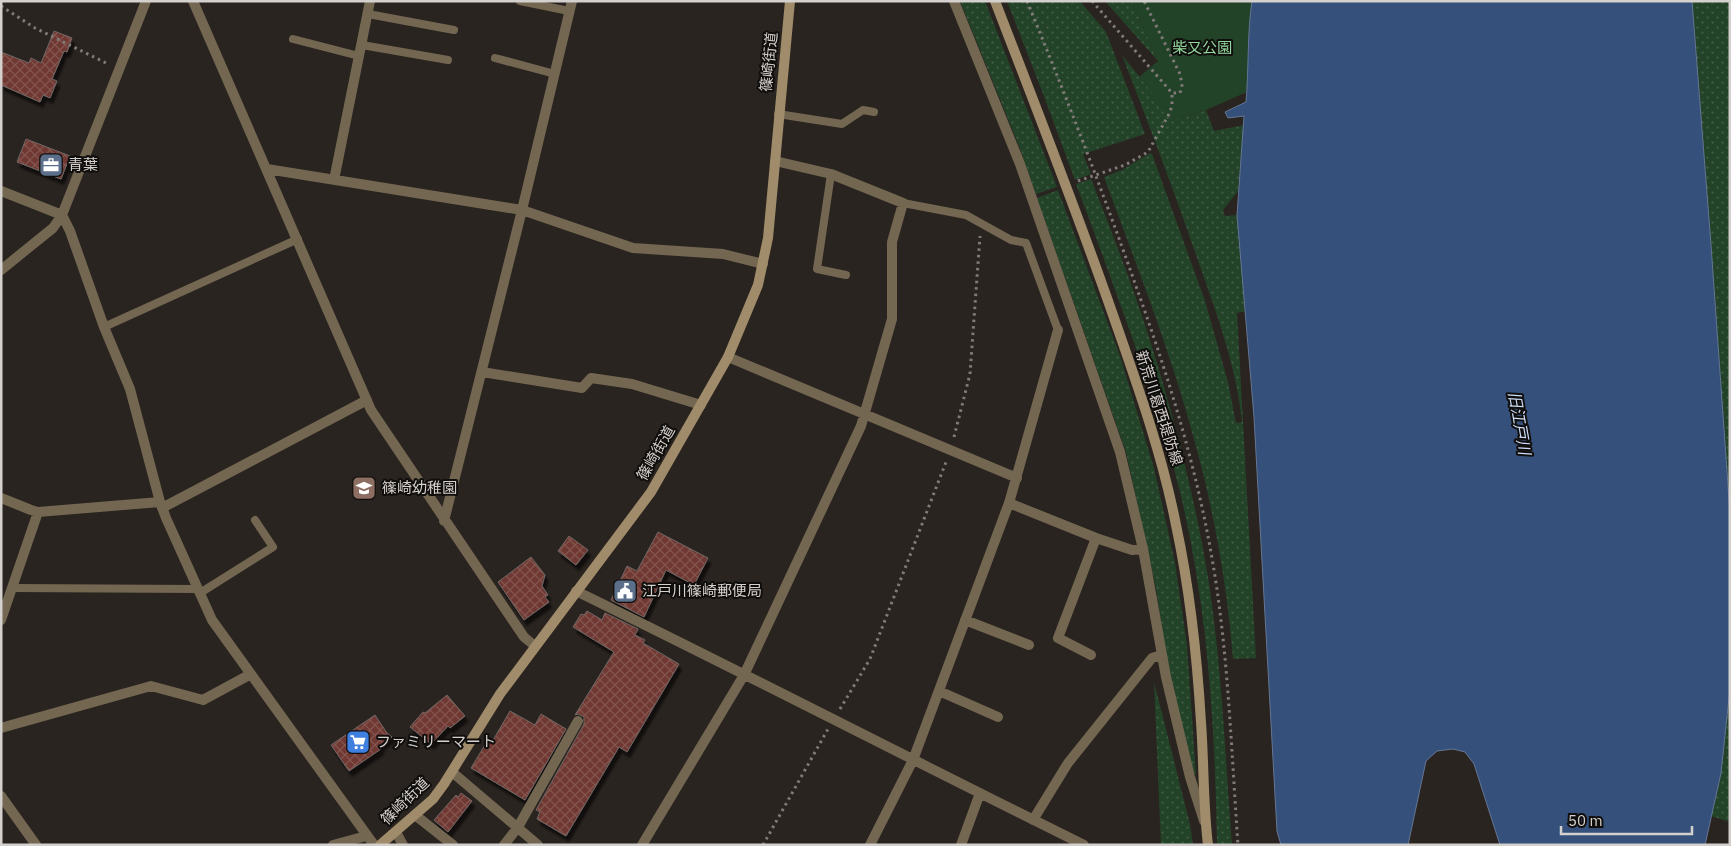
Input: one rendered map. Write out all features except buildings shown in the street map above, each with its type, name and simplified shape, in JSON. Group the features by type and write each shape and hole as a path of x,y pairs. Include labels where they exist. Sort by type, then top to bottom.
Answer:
{"street":[{"path":"1,270 53,228 62,215 146,1"},
{"path":"193,1 372,410 444,521 524,637 535,646"},
{"path":"334,180 370,1"},
{"name":"篠崎街道","path":"380,845 433,799 500,694 651,492 728,357 758,285 768,238 778,114 790,1"},
{"path":"954,1 1020,164 1120,452 1143,550 1161,655 1190,777 1206,827"},
{"name":"新荒川葛西堤防線","path":"995,1 1066,185 1138,386 1162,462 1178,534 1194,634 1202,724 1208,845"},
{"path":"444,521 522,210 570,6"},
{"path":"642,845 744,675 857,435 892,319 892,242 904,203 831,174 775,161"},
{"path":"267,168 522,210 633,248 723,254 763,264"},
{"path":"1,191 62,215 70,231 104,327 130,389 161,505 212,620 374,845"},
{"path":"870,845 913,760 1009,503 1058,330"},
{"path":"728,357 1017,478"},
{"path":"482,372 582,388 591,378 616,381 701,405"},
{"path":"1,498 38,512 161,505 367,400"},
{"path":"1009,503 1096,538 1132,550 1143,550"},
{"path":"1,620 38,512"},
{"path":"1091,654 1058,638 1096,538"},
{"path":"576,591 834,718 913,760 1084,845"},
{"path":"965,620 1029,646"},
{"path":"1033,820 1068,763 1152,658 1161,655"},
{"path":"1,728 151,686 203,700 251,674"},
{"path":"939,691 998,717"},
{"path":"504,845 518,828 578,721"},
{"path":"452,772 538,845"},
{"path":"961,845 980,793"},
{"path":"1,796 36,845"},
{"path":"415,815 452,845"},
{"path":"396,832 403,845"},
{"path":"333,845 366,836"}],"lane":[{"path":"520,1 570,6"},
{"path":"368,14 454,30"},
{"path":"292,39 360,50 448,60"},
{"path":"495,58 555,74"},
{"path":"778,114 842,124 863,110 874,112"},
{"path":"831,174 818,269 846,275"},
{"path":"904,203 966,215 1011,240 1026,243 1058,330"},
{"path":"104,327 298,239"},
{"path":"12,588 199,591 273,547 255,520"}],"path":[{"path":"1075,182 1125,165 1148,152 1172,106 1172,93 1092,1"},
{"path":"1144,1 1180,74 1182,85 1180,93 1172,93"},
{"path":"1,6 35,28 110,64"},
{"path":"763,845 834,718 870,659 950,451 970,374 981,223"}],"green space":[{"path":"960,1 985,1 1057,187 1036,194 1019,146"},
{"path":"1007,1 1080,1 1106,32 1145,134 1083,154 1091,174 1075,180"},
{"path":"1105,1 1132,1 1158,61"},
{"name":"柴又公園","path":"1132,1 1252,1 1247,92 1206,110 1174,119 1139,77 1158,61"},
{"path":"1692,1 1730,1 1730,514 1711,245"},
{"path":"1122,55 1174,119 1206,110 1214,131 1244,125 1238,191 1223,210 1225,216 1237,215 1246,311 1237,313 1256,658 1233,659 1219,548 1208,493 1194,439 1163,340 1104,177 1122,170 1150,153 1152,154 1205,301 1228,382 1236,423 1242,422 1232,365 1221,327 1173,190"},
{"path":"1091,179 1127,272 1146,328 1165,389 1196,514 1208,577 1217,644 1232,845 1217,845 1212,712 1203,623 1190,536 1174,468 1152,396 1076,184"},
{"path":"1058,190 1120,356 1154,468 1175,563 1187,645 1196,775 1194,774 1168,670 1156,588 1126,452 1037,198"},
{"path":"1154,682 1190,824 1193,845 1161,845"},
{"path":"1730,688 1730,822 1711,816 1721,773"}],"water":[{"name":"旧江戸川","path":"1252,1 1692,1 1730,514 1730,688 1721,773 1705,845 1500,845 1474,764 1465,752 1453,749 1437,751 1426,761 1408,845 1281,845 1277,831 1254,417 1237,215 1244,116 1228,118 1225,112 1246,102 1249,26"}],"place":[{"name":"青葉","path":"51,165"},
{"name":"篠崎幼稚園","path":"364,488"},
{"name":"江戸川篠崎郵便局","path":"625,591"},
{"name":"ファミリーマート","path":"358,742"}]}
